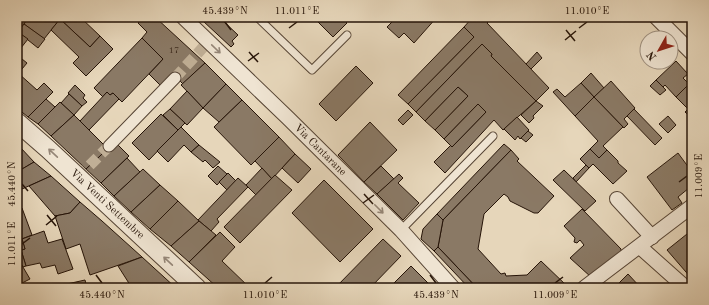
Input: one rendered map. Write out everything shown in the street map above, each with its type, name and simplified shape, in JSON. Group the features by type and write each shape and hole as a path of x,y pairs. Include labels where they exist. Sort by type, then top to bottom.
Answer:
{"street":[{"path":"656,17 692,53"},
{"name":"Via Cantarane","path":"188,19 401,230 453,288"},
{"path":"109,146 175,78"},
{"name":"Via Venti Settembre","path":"17,122 197,288"},
{"path":"617,199 652,237"},
{"path":"584,288 640,247 692,206"},
{"path":"640,247 686,288"}],"lane":[{"path":"257,17 312,70 347,35"},
{"path":"401,230 493,136"}],"building":[{"path":"17,17 29,17 17,33"},
{"path":"29,17 58,17 60,19 44,39 24,24"},
{"path":"64,17 80,17 100,36 90,47 61,20"},
{"path":"143,17 155,17 205,63 183,84 176,77 164,89 149,74 163,59 142,38 147,32 138,23"},
{"path":"204,17 219,17 238,35 232,41 234,44 231,47 203,21 206,19"},
{"path":"313,17 341,17 347,23 333,37"},
{"path":"388,17 437,17 414,43 404,33 399,38 387,27 392,22"},
{"path":"473,17 487,17 490,20 487,23 549,88 536,101 491,56 492,54 482,44 416,112 408,104 474,37 464,27"},
{"path":"60,19 90,47 100,36 113,49 86,76 73,63 79,57 51,30"},
{"path":"24,24 45,39 38,48 18,32"},
{"path":"464,27 474,37 408,104 398,95"},
{"path":"18,32 28,39 17,53 17,33"},
{"path":"142,38 163,59 122,102 113,93 110,95 107,92 103,97 94,88"},
{"path":"482,44 492,54 491,56 536,101 503,130 494,120 445,173 434,162 451,145 452,147 486,112 478,104 444,139 435,130 468,96 458,87 425,121 416,112"},
{"path":"537,52 542,58 531,69 526,64"},
{"path":"17,55 27,63 17,75"},
{"path":"205,63 226,84 203,108 181,85"},
{"path":"679,64 688,74 683,78 689,84 676,97 665,85 663,87 656,80 667,70 679,70"},
{"path":"356,66 373,83 336,121 319,104"},
{"path":"18,73 37,90 44,83 53,92 28,117 17,108"},
{"path":"591,73 604,88 594,97 581,83"},
{"path":"656,80 666,90 660,95 650,86"},
{"path":"611,81 635,108 624,119 628,124 624,128 594,97"},
{"path":"581,83 594,97 575,116 553,92 557,89 565,97"},
{"path":"226,84 242,100 219,122 203,108"},
{"path":"689,84 692,87 692,119 685,112 688,109 676,97"},
{"path":"75,85 85,95 83,98 87,102 82,106 68,93"},
{"path":"458,87 468,96 435,130 425,121"},
{"path":"187,91 203,108 187,125 170,109"},
{"path":"107,92 110,95 113,93 119,99 89,130 80,121"},
{"path":"69,94 82,106 74,115 61,103"},
{"path":"594,97 623,127 603,146 607,150 599,158 590,149 598,141 575,116"},
{"path":"46,99 55,107 38,124 28,117"},
{"path":"242,100 279,137 251,165 214,127"},
{"path":"536,101 543,106 533,116 534,118 529,123 521,115"},
{"path":"60,102 74,115 51,136 38,124"},
{"path":"478,104 486,112 452,147 444,139"},
{"path":"170,109 185,123 178,130 163,115"},
{"path":"634,109 662,138 655,145 627,116"},
{"path":"408,110 413,115 403,125 398,120"},
{"path":"161,114 178,130 149,160 132,143"},
{"path":"74,115 108,149 86,169 51,136"},
{"path":"668,116 676,125 668,133 659,124"},
{"path":"517,117 529,130 520,139 518,136 515,140 504,129"},
{"path":"370,122 397,150 364,182 338,155"},
{"path":"181,127 199,145 191,152 184,145 168,162 157,151"},
{"path":"528,131 533,135 526,142 521,138"},
{"path":"279,137 295,154 272,179 255,161"},
{"path":"115,142 129,156 101,183 86,169"},
{"path":"504,144 511,150 443,220 437,214"},
{"path":"199,145 220,162 213,168 205,160 203,162 191,152"},
{"path":"20,147 34,162 17,172 17,149"},
{"path":"590,149 599,158 607,150 627,171 613,184 593,164 589,168 580,159"},
{"path":"511,150 519,159 517,161 554,196 538,213 534,213 510,201 504,194 484,214 478,249 501,274 505,273 506,276 527,275 541,261 567,286 565,288 477,288 438,247 443,220"},
{"path":"678,153 692,172 692,192 689,188 678,197 682,203 672,210 647,177"},
{"path":"295,154 311,169 298,183 282,168"},
{"path":"127,158 140,172 114,196 101,183"},
{"path":"34,162 51,176 22,189 17,180 17,172"},
{"path":"586,165 589,168 576,182 573,178"},
{"path":"218,166 227,174 217,185 208,176"},
{"path":"381,166 394,179 377,194 364,182"},
{"path":"262,168 272,179 256,195 246,185"},
{"path":"143,169 160,185 131,212 114,196"},
{"path":"564,170 596,201 585,211 553,180"},
{"path":"228,173 236,181 227,190 219,182"},
{"path":"399,174 403,178 398,183 419,203 403,220 377,194"},
{"path":"275,175 292,190 240,243 224,227"},
{"path":"51,176 80,202 70,213 55,216 29,186"},
{"path":"238,178 248,187 217,219 219,222 211,231 198,220"},
{"path":"324,180 373,229 340,262 292,213"},
{"path":"160,185 178,201 150,229 131,212"},
{"path":"178,201 199,221 171,246 150,229"},
{"path":"80,202 142,257 90,275 80,244 66,249 55,216 70,213"},
{"path":"22,208 32,235 19,240 20,253 17,255 17,209"},
{"path":"582,209 621,249 621,256 591,277 570,258 584,245 580,240 577,243 574,242 575,238 564,226"},
{"path":"437,214 443,220 438,247 434,251 421,239 423,229"},
{"path":"199,221 216,235 189,262 171,246"},
{"path":"692,230 692,279 667,250"},
{"path":"44,231 48,243 62,239 73,269 58,274 55,265 42,268 40,263 26,266 21,250 25,249 22,239"},
{"path":"220,232 235,247 222,261 250,288 218,288 189,262"},
{"path":"22,239 25,249 21,250 26,266 23,267 20,262 17,264 17,255 20,253 19,240"},
{"path":"383,239 401,256 370,288 335,288"},
{"path":"438,247 477,288 469,288 434,251"},
{"path":"142,257 176,288 132,288 118,266"},
{"path":"20,262 30,279 22,283 23,287 17,288 17,264"},
{"path":"411,266 433,288 389,288"},
{"path":"628,274 641,288 614,288"},
{"path":"85,280 87,288 68,288 67,284"}],"tunnel":[{"path":"175,78 208,42"},
{"path":"78,177 109,146"}]}
